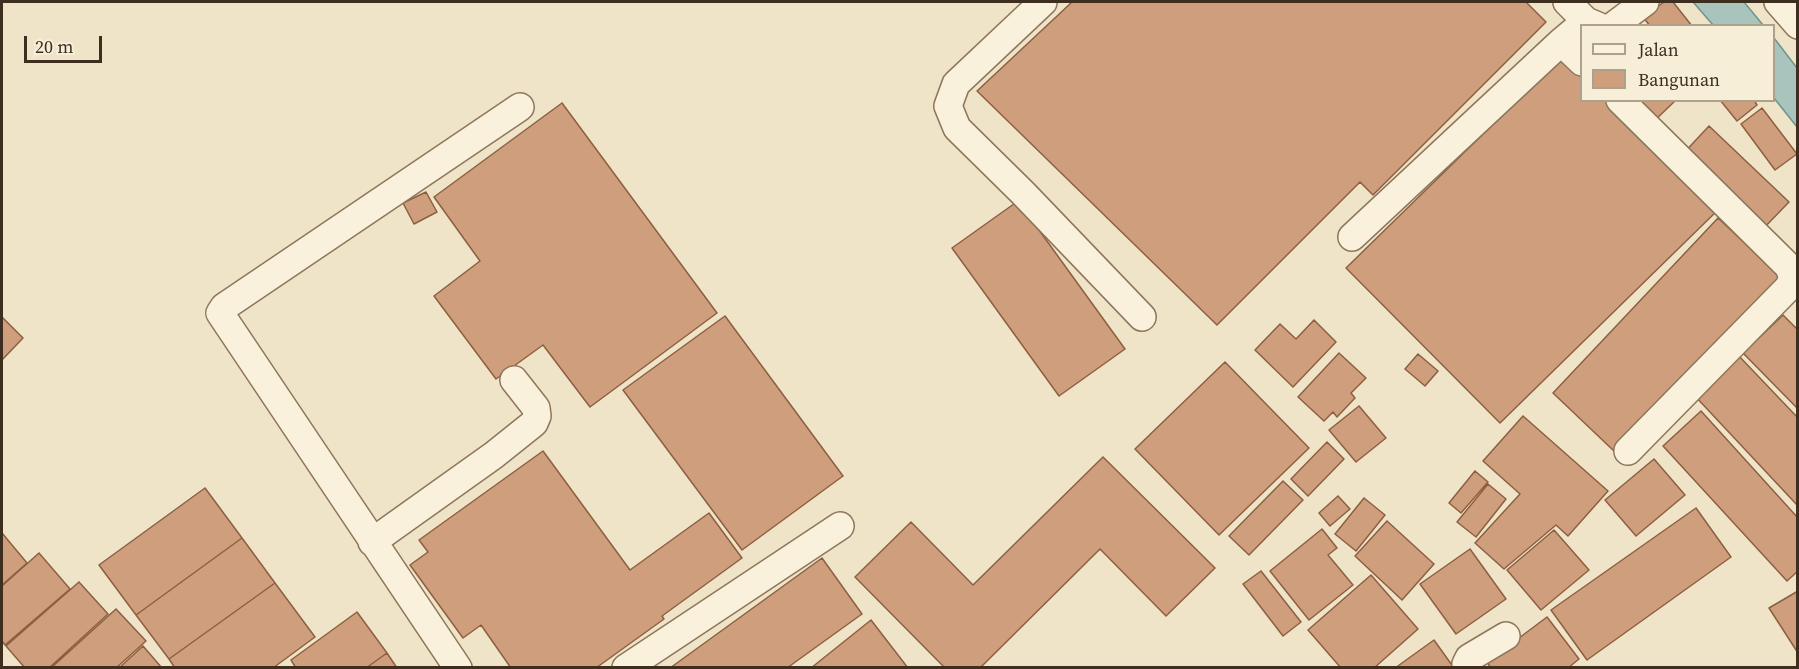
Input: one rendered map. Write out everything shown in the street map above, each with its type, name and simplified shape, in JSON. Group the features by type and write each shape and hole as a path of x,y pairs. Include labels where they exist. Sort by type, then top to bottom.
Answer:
{"street":[{"path":"1043,2 956,84 948,106 957,128 1142,317"},
{"path":"1568,2 1592,23"},
{"path":"1616,24 1645,2"},
{"path":"1778,2 1797,26"},
{"path":"1352,237 1561,42 1580,30"},
{"path":"1561,42 1580,61"},
{"path":"1622,102 1790,267 1793,279 1788,288 1628,451"},
{"path":"458,668 220,313 224,307 520,107"},
{"path":"372,542 494,455 534,423 537,416 536,408 514,380"},
{"path":"626,668 840,526"},
{"path":"1468,668 1466,664 1468,658 1506,636"}],"water":[{"path":"1693,2 1744,2 1762,24 1712,24"},
{"path":"1775,39 1797,68 1797,127 1775,99"}],"building":[{"path":"1072,2 1526,2 1546,22 1373,195 1360,182 1217,325 977,91"},
{"path":"1664,2 1673,2 1690,24 1648,24 1643,17"},
{"path":"1568,51 1580,62 1580,102 1620,102 1722,206 1500,423 1346,268"},
{"path":"1629,102 1674,102 1651,124"},
{"path":"1722,102 1755,102 1757,105 1737,121"},
{"path":"562,103 717,313 590,407 543,345 496,379 434,296 480,261 434,197"},
{"path":"1762,108 1797,154 1775,170 1741,124"},
{"path":"1709,126 1789,202 1760,232 1680,157"},
{"path":"426,192 437,212 414,224 403,203"},
{"path":"1018,201 1125,349 1059,396 952,248"},
{"path":"1718,218 1781,277 1615,452 1553,393"},
{"path":"1783,315 1798,330 1798,409 1743,353"},
{"path":"725,316 843,476 742,550 623,390"},
{"path":"2,317 23,338 2,360"},
{"path":"1314,320 1336,342 1293,387 1255,350 1280,324 1296,339"},
{"path":"1339,353 1366,378 1351,393 1355,398 1337,417 1333,412 1324,421 1298,397"},
{"path":"1418,354 1438,371 1425,386 1405,369"},
{"path":"1737,354 1798,418 1798,506 1694,395"},
{"path":"1225,362 1309,448 1219,535 1135,449"},
{"path":"1359,406 1386,438 1356,462 1329,430"},
{"path":"1701,411 1798,518 1798,571 1787,581 1663,446"},
{"path":"1523,416 1608,491 1568,536 1556,525 1504,569 1475,543 1520,494 1483,461"},
{"path":"1327,442 1344,459 1308,496 1291,479"},
{"path":"543,451 630,570 709,513 742,558 662,616 664,619 596,668 511,668 481,625 463,638 410,565 428,552 419,540"},
{"path":"1103,457 1215,568 1166,616 1100,549 980,668 945,668 855,577 911,522 973,585"},
{"path":"1654,459 1685,495 1636,536 1605,500"},
{"path":"1475,471 1488,482 1461,513 1449,503"},
{"path":"1283,481 1303,500 1249,555 1229,536"},
{"path":"1488,484 1506,499 1476,537 1457,522"},
{"path":"205,488 242,538 136,615 99,565"},
{"path":"1338,496 1350,509 1330,526 1319,513"},
{"path":"1364,498 1385,515 1356,551 1335,534"},
{"path":"1696,508 1731,557 1587,660 1551,610"},
{"path":"1387,521 1434,564 1402,600 1355,556"},
{"path":"1322,529 1337,548 1328,555 1353,585 1309,620 1270,571"},
{"path":"1554,530 1589,570 1541,610 1507,570"},
{"path":"2,533 27,563 2,585"},
{"path":"242,538 275,583 169,659 136,615"},
{"path":"1470,549 1506,599 1456,634 1420,584"},
{"path":"39,553 70,589 5,645 2,641 2,586"},
{"path":"822,558 862,614 787,668 670,668"},
{"path":"1261,571 1301,622 1283,636 1243,584"},
{"path":"1371,575 1418,629 1374,668 1341,668 1308,630"},
{"path":"79,582 108,614 49,668 25,668 6,646"},
{"path":"275,583 315,637 273,668 175,668 169,659"},
{"path":"1798,591 1798,653 1769,608"},
{"path":"116,609 146,641 116,668 51,668"},
{"path":"357,612 387,653 366,668 296,668 291,660"},
{"path":"1547,617 1579,659 1568,668 1491,668 1487,662"},
{"path":"871,620 908,668 811,668"},
{"path":"1434,640 1454,668 1395,668"},
{"path":"143,646 162,668 119,668"},
{"path":"387,653 397,668 366,668"}]}
